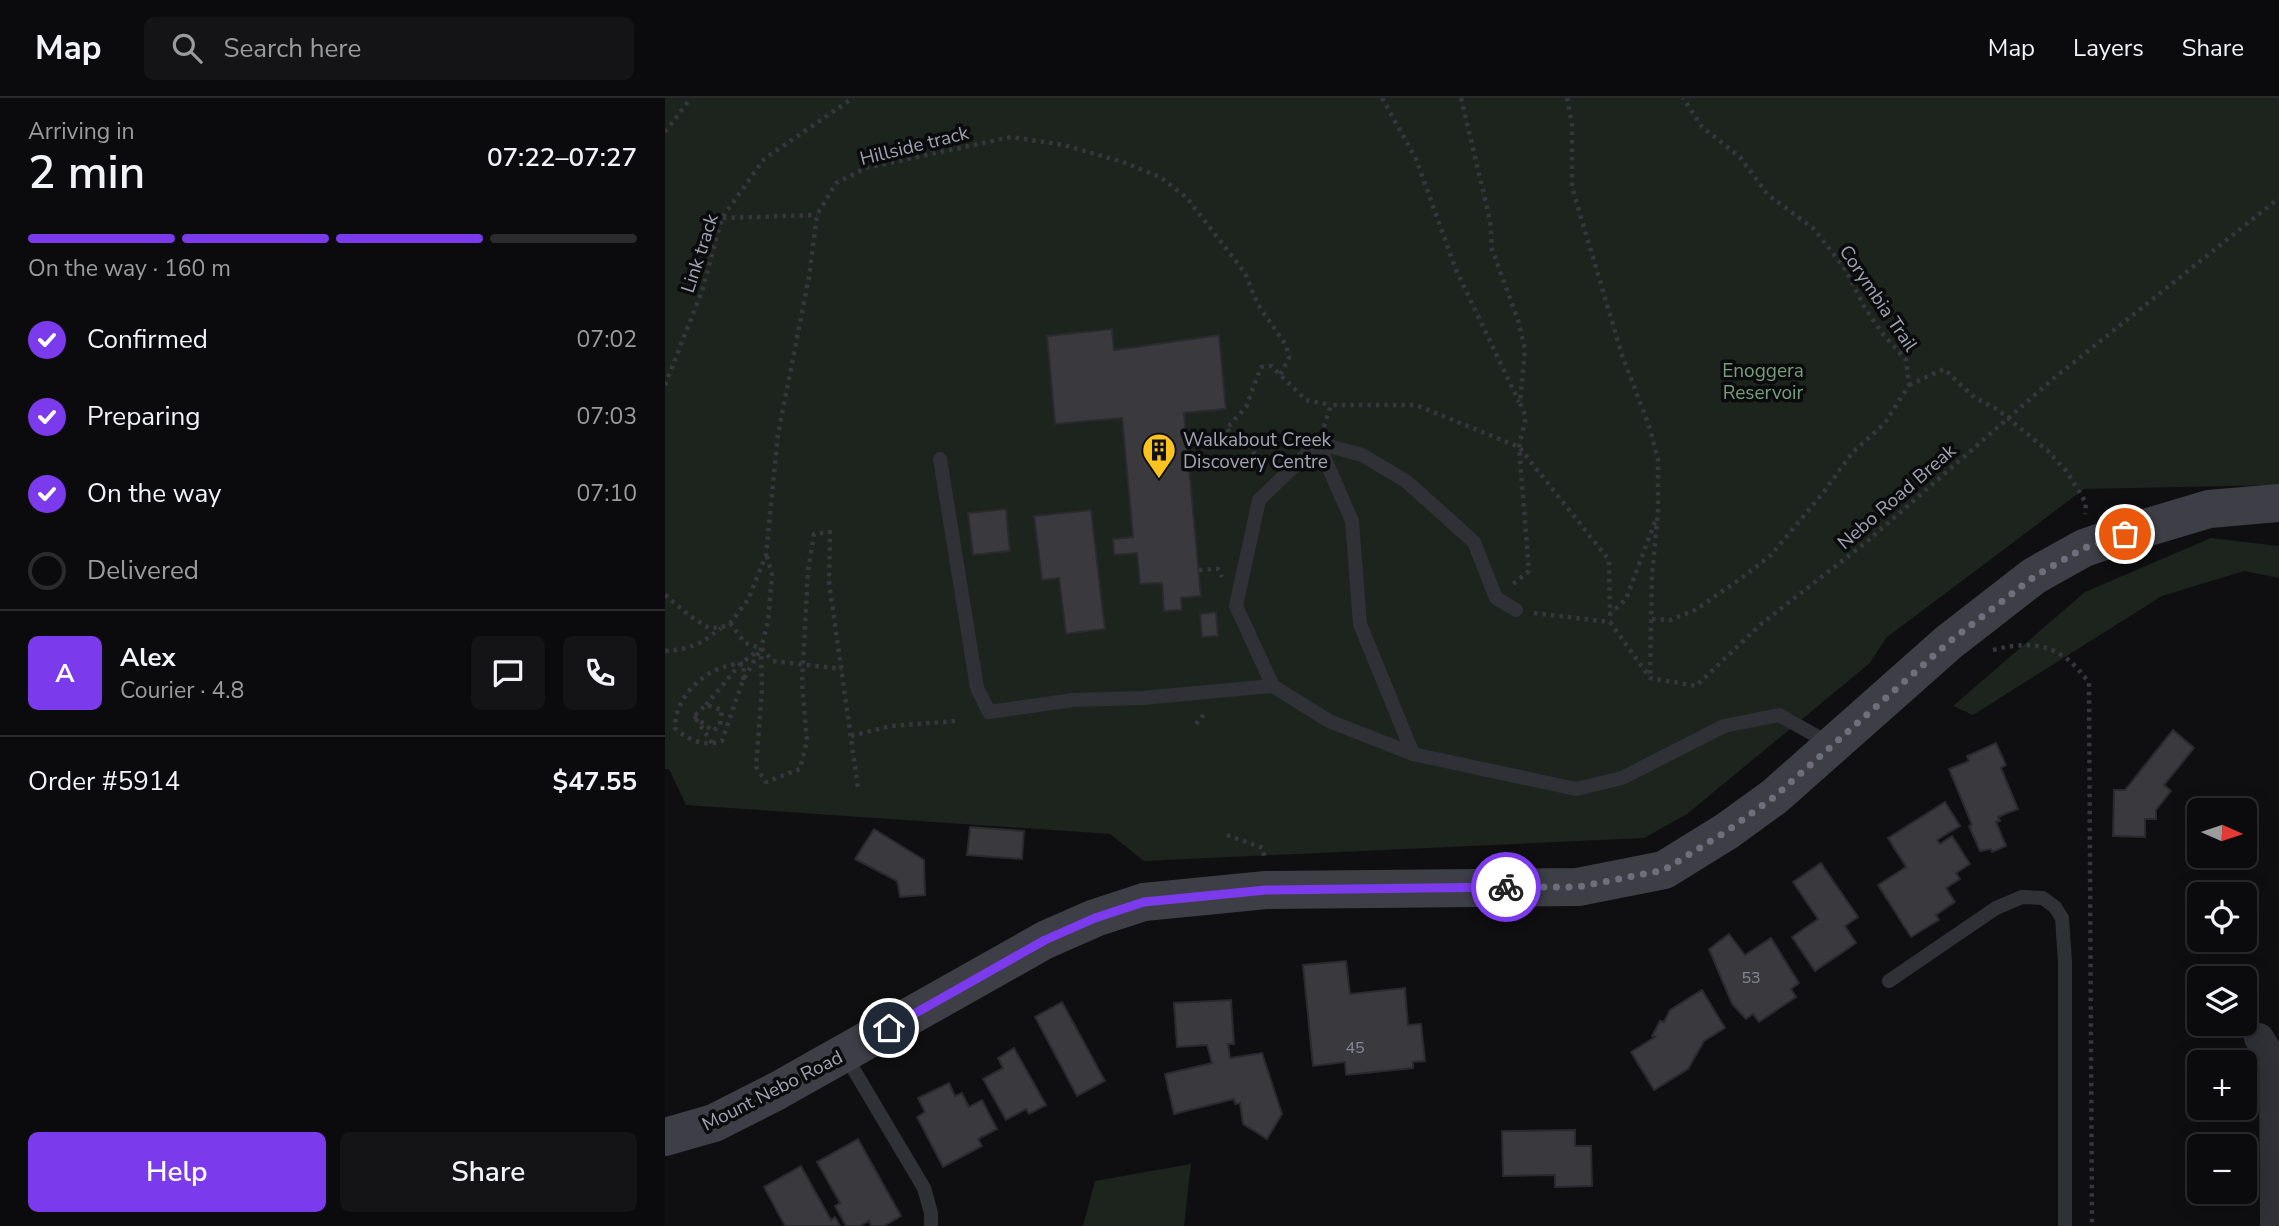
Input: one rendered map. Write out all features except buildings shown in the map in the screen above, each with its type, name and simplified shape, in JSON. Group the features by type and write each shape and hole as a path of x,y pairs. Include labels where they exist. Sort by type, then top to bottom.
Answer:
{"main road":[{"name":"Mount Nebo Road","path":"665,1137 714,1123 844,1054 1045,940 1095,918 1144,902 1266,890 1578,887 1664,870 1727,831 1774,797 1975,620 2035,576 2084,548 2210,509 2279,503"}],"street":[{"path":"2259,1038 2274,1062 2275,1226"}],"lane":[{"path":"1318,443 1259,500 1236,606 1273,686 1329,721 1413,754 1576,789 1622,778 1724,726 1779,715 1833,744"},
{"path":"1318,443 1362,455 1406,481 1474,542 1496,598 1516,610"},
{"path":"1318,443 1352,521 1360,624 1413,754"},
{"path":"940,458 977,688 989,712 1073,700 1142,698 1273,686"},
{"path":"1889,981 1996,908 2022,897 2043,898 2055,907 2062,918 2065,962 2065,1226"},
{"path":"844,1054 924,1188 931,1213 931,1226"}],"path":[{"path":"665,132 691,98"},
{"name":"Link track","path":"665,385 702,291 722,218 764,159 853,98"},
{"path":"1382,98 1416,159 1456,270 1526,417 1519,447 1529,571 1496,598"},
{"path":"1461,98 1490,220 1492,249 1518,320 1525,349 1520,403"},
{"name":"Corymbia Trail","path":"1683,98 1702,127 1740,157 1768,195 1813,229 1845,270 1882,333 1906,360 1909,385"},
{"path":"1570,100 1572,187 1622,355 1649,426 1658,459 1650,678"},
{"name":"Hillside track","path":"665,650 688,649 730,623 748,600 767,555 778,434 809,277 817,215 836,183 866,168 1011,137 1064,145 1123,162 1160,177 1187,198 1245,273 1258,305 1286,345 1289,358 1280,375"},
{"name":"Nebo Road Break","path":"1650,678 1696,686 1761,624 1864,544 2053,379 2279,198"},
{"path":"722,218 817,215"},
{"path":"1274,486 1251,447 1226,429 1246,407 1261,367 1271,366 1306,400 1331,405 1416,405 1519,447 1609,560 1610,622 1650,678"},
{"path":"1652,619 1670,620 1695,610 1770,555 1823,493 1852,453 1885,423 1909,385 1944,369 1975,398 1997,409 2048,451 2067,472 2087,503 2084,548"},
{"path":"1318,443 1331,405"},
{"path":"1610,614 1626,598 1658,512"},
{"path":"761,648 762,689 756,766 766,782 800,769 807,741 802,683 808,571 814,534 830,532 829,582 858,788"},
{"path":"743,680 744,664 731,663 709,674 687,693 674,715 675,728 685,738 712,744 722,741 743,680 761,648 768,622 772,575 767,555"},
{"path":"1199,570 1219,569 1224,582"},
{"path":"665,594 690,616 709,628 722,627"},
{"path":"1516,610 1610,622"},
{"path":"730,623 745,643 761,648 773,661 842,669"},
{"path":"1986,655 1994,649 2031,645 2055,650 2071,661 2089,683 2092,1226"},
{"path":"694,716 740,664 761,648"},
{"path":"1196,724 1222,691"},
{"path":"694,716 713,731 720,725 722,710 706,705"},
{"path":"694,716 712,744"},
{"path":"851,736 891,726 956,721"}],"green space":[{"name":"Enoggera Reservoir","path":"665,98 2279,98 2279,485 2084,489 1886,638 1870,663 1687,814 1644,838 1144,861 1110,834 686,805 669,769 665,769"},
{"path":"2211,538 2279,546 2279,578 2244,571 2162,596 1973,715 1953,706 2085,592"},
{"path":"1191,1164 1184,1226 1083,1226 1095,1181"}],"way so far":[{"path":"1506,887 1578,887 1664,870 1727,831 1774,797 1879,701 1975,620 2035,576 2084,548 2125,534"}],"place":[{"name":"Walkabout Creek Discovery Centre","path":"1159,480"}],"route":[{"path":"889,1028 1045,940 1095,918 1144,902 1266,890 1506,887"}]}
